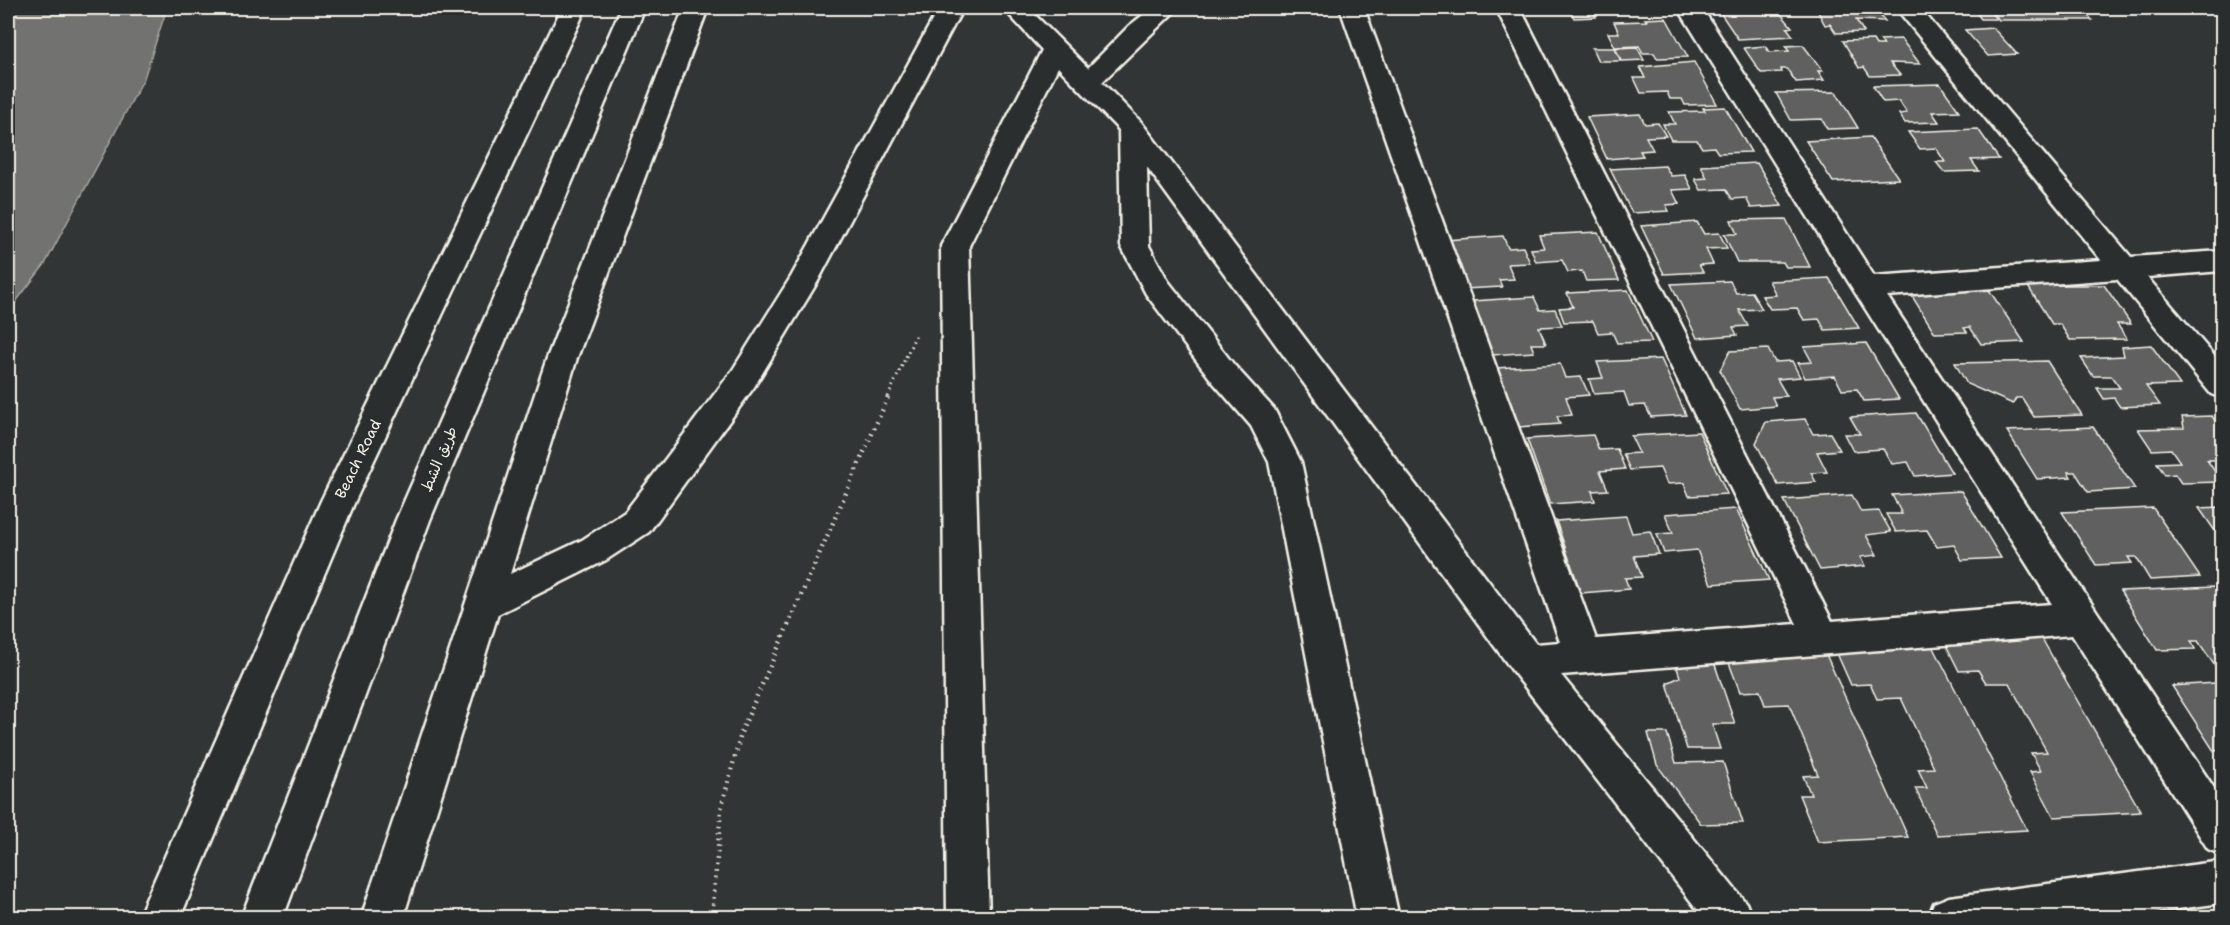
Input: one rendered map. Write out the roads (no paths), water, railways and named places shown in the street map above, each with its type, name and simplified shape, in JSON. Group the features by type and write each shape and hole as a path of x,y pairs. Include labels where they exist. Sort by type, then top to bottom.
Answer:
{"street":[{"name":"Beach Road","path":"159,918 338,501 574,8"},
{"name":"طريق الشط","path":"262,918 413,520 633,8"},
{"path":"381,918 562,358 696,8"},
{"path":"483,603 594,550 637,522 743,379 803,281 951,8"},
{"path":"1015,8 1132,128 1527,661 1731,918"},
{"path":"1087,83 1138,30 1166,8"},
{"path":"1352,8 1584,657"},
{"path":"1508,8 1822,638"},
{"path":"1690,8 1866,287 2223,835"},
{"path":"1908,8 2004,120 2122,267 2223,386"},
{"path":"968,918 955,246 1055,49"},
{"path":"1132,128 1135,246 1156,287 1223,373 1263,418 1286,462 1378,918"},
{"path":"1866,287 2223,261"},
{"path":"1527,661 2081,618"},
{"path":"1949,918 2223,882"}]}
